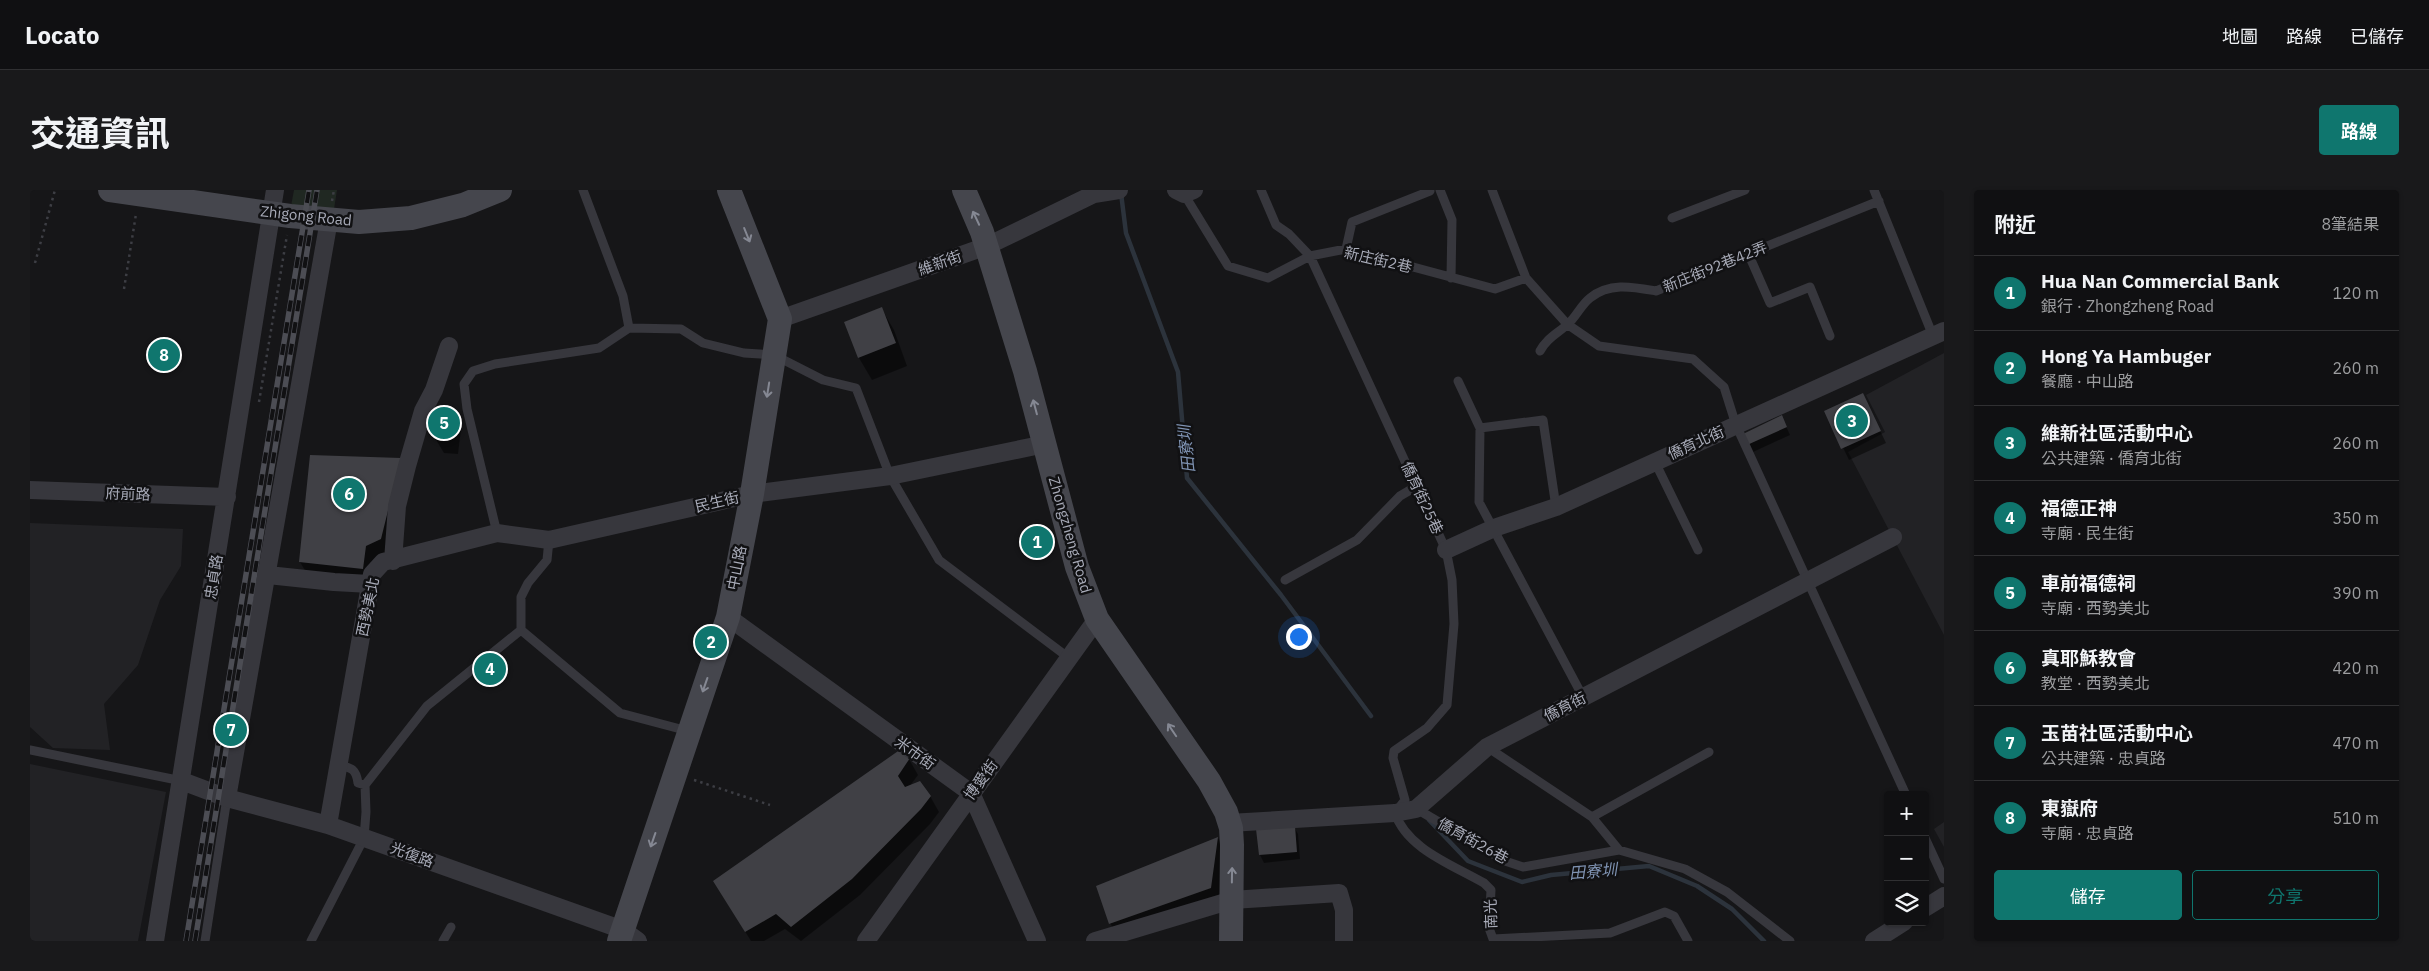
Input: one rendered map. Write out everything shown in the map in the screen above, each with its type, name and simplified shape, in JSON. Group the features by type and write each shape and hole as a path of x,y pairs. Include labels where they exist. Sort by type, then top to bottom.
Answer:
{"street":[{"name":"Zhigong Road","path":"110,190 139,195 273,201 329,220 360,222 411,218 463,205 500,190"},
{"path":"729,190 780,319"},
{"name":"Zhongzheng Road","path":"964,190 987,246 1045,444 1077,567 1097,619 1219,797 1229,823 1232,845 1232,941"},
{"name":"維新街","path":"780,319 987,246 1076,196 1119,190"},
{"name":"忠貞路","path":"155,941 273,201"},
{"path":"227,798 329,220"},
{"name":"中山路","path":"627,937 689,731 728,617 752,494 780,319"},
{"name":"僑育北街","path":"1446,550 1494,528 1556,507 1939,334"},
{"name":"西勢美北","path":"328,825 372,574 383,562 393,561 397,506 407,466 422,411 434,390 449,346"},
{"name":"民生街","path":"393,561 497,533 549,540 752,494 890,476 1045,444"},
{"name":"府前路","path":"30,490 227,497"},
{"name":"僑育街","path":"1405,807 1486,747 1893,537"},
{"path":"268,574 334,582 370,584"},
{"name":"米市街","path":"728,617 971,793"},
{"name":"博愛街","path":"866,941 1097,619"},
{"name":"光復路","path":"182,781 227,798 328,825 627,937"},
{"path":"971,793 1037,941"},
{"path":"1229,823 1405,807"},
{"path":"1095,941 1232,900 1339,893 1344,910 1344,941"},
{"path":"1929,905 1944,896"},
{"path":"1877,940 1898,926"}],"lane":[{"path":"583,190 623,296 629,328"},
{"name":"僑育街25巷","path":"1261,190 1276,225 1289,234 1310,256 1446,550 1452,580 1454,624 1447,706 1428,728 1394,751 1393,758 1405,807"},
{"path":"1440,190 1452,220 1451,278"},
{"path":"1492,190 1526,278 1567,324 1599,346 1693,359 1724,387 1736,425 1904,791"},
{"path":"1672,218 1745,190"},
{"path":"1874,190 1939,334"},
{"name":"新庄街2巷","path":"1185,191 1228,266 1268,278 1310,256 1346,249 1495,289 1526,278"},
{"path":"1346,249 1352,222 1430,191"},
{"name":"新庄街92巷42弄","path":"1540,351 1546,340 1567,324 1590,298 1611,287 1636,287 1656,291 1879,201"},
{"path":"1748,253 1770,303 1810,287 1830,336"},
{"path":"497,533 468,410 464,384 473,371 495,364 599,348 629,328 681,329 703,343 744,353 774,355 823,380 856,388 890,476 939,560 1069,658"},
{"path":"1458,381 1480,428 1479,502 1583,697"},
{"path":"1480,428 1543,420 1556,507"},
{"path":"1655,462 1698,550"},
{"path":"1285,580 1357,540 1400,496 1416,486"},
{"path":"521,630 521,597 528,584 547,560 549,540"},
{"path":"521,630 620,713 689,731"},
{"path":"311,941 364,838 366,812 364,785 427,706 521,630"},
{"path":"1486,747 1592,817 1619,850"},
{"path":"30,750 182,781"},
{"path":"1592,817 1709,752"},
{"path":"339,765 352,768 357,773 358,783 364,785"},
{"path":"205,941 227,798"},
{"name":"僑育街26巷","path":"1405,807 1505,861 1523,866 1619,850 1685,869 1727,892 1790,941"},
{"name":"南光","path":"1405,807 1398,822 1412,840 1484,883 1491,890 1489,928 1493,939 1610,933 1665,912 1674,916 1688,941"},
{"path":"1929,847 1944,879"},
{"path":"443,941 451,926"}],"path":[{"path":"35,263 55,190"},
{"path":"124,289 139,195"},
{"path":"676,774 770,805"}],"shaded area":[{"path":"294,190 337,190 334,209 291,206"},
{"path":"1944,353 1944,635 1848,452 1885,432 1866,395"},
{"path":"30,523 183,529 181,566 160,600 138,665 104,704 110,750 53,748 30,727"},
{"path":"30,764 166,792 138,941 30,941"},
{"path":"1944,822 1944,847 1934,829"}],"building":[{"path":"882,307 896,343 858,358 844,322"},
{"path":"1863,393 1881,431 1841,449 1824,411"},
{"path":"443,408 453,412 449,439 434,438"},
{"path":"1782,415 1787,427 1747,445 1743,434"},
{"path":"310,455 401,458 381,539 366,546 363,569 299,562"},
{"path":"901,749 910,758 898,776 905,787 920,781 931,796 921,809 852,879 791,927 776,914 745,932 713,881"},
{"path":"1295,826 1297,852 1259,855 1256,829"},
{"path":"1218,837 1211,888 1109,924 1096,886"}],"waterway":[{"name":"田寮圳","path":"1121,193 1126,233 1178,372 1187,478 1281,595 1371,716"},
{"name":"田寮圳","path":"1429,820 1468,861 1522,882 1551,875 1649,866 1697,886 1732,909 1764,941"}],"railway":[{"path":"186,941 309,190"},
{"path":"195,941 317,190"}],"place":[{"name":"東嶽府","path":"164,355"},
{"name":"維新社區活動中心","path":"1852,421"},
{"name":"車前福德祠","path":"444,423"},
{"name":"真耶穌教會","path":"349,494"},
{"name":"Hua Nan Commercial Bank","path":"1037,542"},
{"name":"Hong Ya Hambuger","path":"711,642"},
{"name":"福德正神","path":"490,669"},
{"name":"玉苗社區活動中心","path":"231,730"}]}
